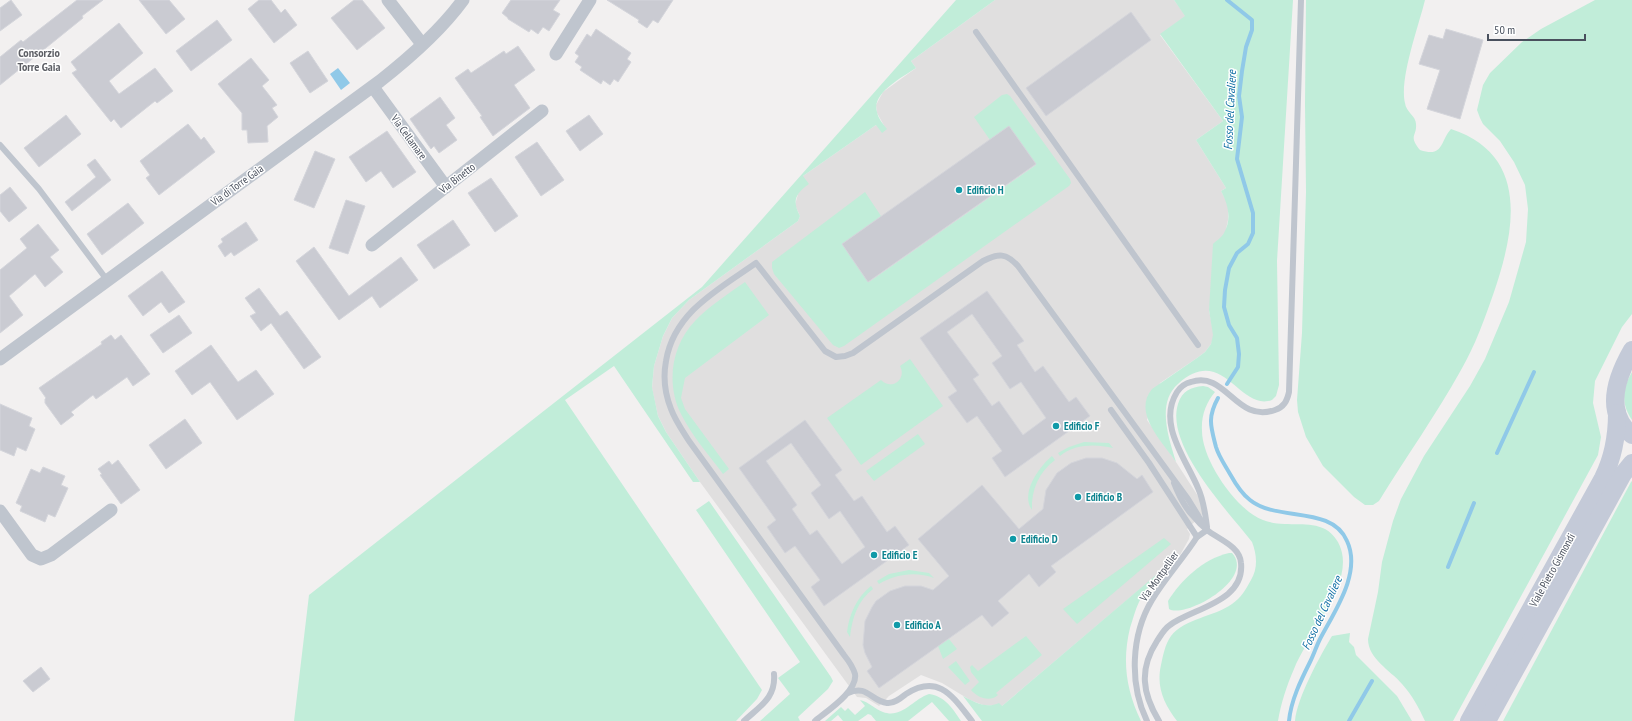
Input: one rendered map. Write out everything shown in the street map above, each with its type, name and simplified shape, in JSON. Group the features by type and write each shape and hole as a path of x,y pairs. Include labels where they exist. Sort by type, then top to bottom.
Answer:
{"street":[{"path":"388,0 422,44"},
{"name":"Via di Torre Gaia","path":"0,359 373,87 422,44 449,17 463,0"},
{"path":"556,54 590,0"},
{"name":"Via Cellamare","path":"373,87 446,187"},
{"name":"Via Binetto","path":"372,245 542,111"},
{"name":"Viale Pietro Gismondi","path":"1469,721 1606,472 1615,442 1617,413 1615,399 1617,384 1632,350"},
{"path":"1617,413 1624,426 1632,435"},
{"name":"Viale Pietro Gismondi","path":"1487,721 1624,474 1632,463"},
{"path":"0,511 32,555 40,559 48,557 111,510"}],"lane":[{"path":"1207,530 1202,498 1177,446 1172,427 1171,408 1178,390 1189,382 1206,379 1215,383 1241,405 1250,409 1266,412 1279,408 1284,404 1289,392 1301,0"},
{"path":"976,32 1198,345"},
{"path":"0,145 39,190 107,280"},
{"path":"815,721 846,694 854,684 855,675 851,665 710,471 680,427 669,403 665,387 665,369 668,350 672,338 685,318 712,293 756,263 826,351 836,357 845,356 853,353 983,261 1001,255 1011,258 1018,266 1170,475 1182,503 1192,516 1207,530 1227,543 1239,555 1241,561 1240,574 1234,586 1225,596 1213,604 1172,624 1162,632 1155,644 1147,662 1145,683 1148,700 1159,721"},
{"path":"1118,405 1110,410 1149,463 1197,537"},
{"name":"Via Montpellier","path":"1147,721 1139,698 1136,678 1136,652 1140,627 1153,598 1197,537 1207,530"},
{"path":"744,721 769,698 774,686 774,674"},
{"path":"846,694 854,691 863,691 880,700 890,703 899,700 918,687 924,685 933,686 952,696 972,721"}],"shaded area":[{"path":"995,0 1174,0 1186,16 1160,35 1223,121 1196,140 1226,188 1221,191 1228,204 1228,220 1209,310 1214,336 1211,344 1205,352 1160,383 1147,420 1207,510 1187,529 1190,534 1189,539 1180,555 1002,706 983,705 970,700 942,683 921,675 889,696 879,706 866,698 857,697 700,482 666,432 658,416 652,388 654,366 663,336 672,318 689,300 798,221 800,216 795,205 803,176 876,125 886,129 877,113 876,105 883,92 916,68 911,61"}],"green space":[{"path":"956,0 995,0 911,61 916,68 889,86 883,92 876,105 880,119 887,129 882,133 876,125 803,176 809,184 796,198 796,206 800,216 798,221 689,300 672,318 663,336 654,366 652,387 658,416 666,432 700,482 693,482 614,366 565,400 762,690 757,699 736,721 294,721 309,595 702,287"},
{"path":"1174,0 1293,0 1277,261 1279,385 1276,396 1272,400 1260,401 1250,397 1219,374 1207,371 1194,373 1178,384 1171,392 1167,401 1166,411 1166,422 1170,443 1176,462 1157,436 1147,417 1145,408 1147,398 1152,389 1205,352 1211,344 1213,335 1209,310 1213,244 1224,233 1228,222 1228,212 1226,201 1221,191 1226,188 1196,140 1223,121 1160,34 1185,16"},
{"path":"1306,0 1425,0 1410,52 1405,80 1405,103 1407,109 1416,121 1414,141 1420,150 1433,152 1440,147 1451,129 1476,141 1494,157 1505,176 1510,197 1510,220 1507,244 1494,292 1475,342 1466,361 1441,403 1379,501 1373,505 1365,505 1354,497 1323,466 1306,437 1298,412 1297,400 1302,333 1306,192"},
{"path":"1595,0 1632,0 1632,314 1622,327 1595,381 1593,403 1601,437 1598,455 1453,721 1425,721 1406,688 1380,664 1369,646 1368,639 1378,592 1382,562 1393,521 1401,499 1424,456 1470,386 1485,359 1509,302 1526,242 1528,209 1525,185 1514,162 1500,141 1483,124 1477,110 1483,85 1490,73 1522,42 1541,29"},
{"path":"1007,94 1010,96 1070,179 1071,183 1069,186 844,346 839,348 833,345 774,274 772,262 865,192 881,216 842,244 869,282 1036,165 1009,127 990,140 974,117 1002,95"},
{"path":"745,282 769,315 685,378 681,398 685,409 729,469 723,474 695,438 681,414 673,390 673,366 681,342 695,321 712,305"},
{"path":"910,359 943,406 861,465 827,418 881,380 890,384 897,382 902,375 900,366"},
{"path":"1632,372 1632,420 1626,408 1624,396 1626,384"},
{"path":"1203,386 1208,387 1215,392 1203,415 1202,431 1208,456 1222,483 1242,506 1263,520 1279,524 1318,526 1325,529 1336,539 1342,553 1343,567 1340,582 1326,612 1294,669 1284,694 1278,721 1177,721 1168,708 1160,688 1160,673 1163,654 1171,636 1184,625 1217,612 1235,602 1249,583 1256,566 1256,557 1252,542 1201,477 1189,458 1181,439 1176,421 1178,404 1182,396 1188,390"},
{"path":"918,434 925,444 874,481 866,471"},
{"path":"1084,442 1109,443 1113,448 1085,446 1072,449 1060,456 1058,453 1069,447"},
{"path":"1052,456 1055,460 1040,476 1037,482 1033,495 1032,510 1028,496 1030,488 1037,473"},
{"path":"1632,481 1632,721 1503,721 1631,482"},
{"path":"709,501 833,681 828,689 798,717 800,721 760,721 790,694 778,678 800,662 696,510"},
{"path":"1164,538 1171,544 1077,624 1063,609"},
{"path":"1232,553 1237,563 1235,574 1227,585 1202,603 1177,611 1169,609 1168,601 1186,578 1210,560"},
{"path":"1163,569 1139,602 1130,628 1126,652 1129,687 1141,721 982,721 963,696 980,704 994,705 999,703 1002,706"},
{"path":"909,570 929,573 934,578 913,574 892,578 879,584 877,581 889,574"},
{"path":"871,586 873,589 863,598 854,616 850,637 847,632 854,606 866,590"},
{"path":"1350,633 1349,642 1354,647 1356,655 1397,696 1412,721 1295,721 1304,689 1332,636"},
{"path":"1026,636 1042,655 996,693 998,695 995,697 987,699 974,693 971,690 979,682 971,672 970,667 972,665 978,671"},
{"path":"949,639 957,649 943,659 938,646"},
{"path":"956,661 970,681 965,685 948,667"},
{"path":"929,694 940,697 944,700 961,721 949,721 932,702 908,721 876,721 871,715 868,714 858,721 843,721 838,715 831,721 825,721 841,707 845,711 848,708 855,715 865,706 860,700 880,711 896,713 907,708 923,696"}],"water":[{"path":"338,68 350,83 341,90 330,74"}],"building":[{"path":"11,0 22,15 0,31 0,8"},
{"path":"77,0 103,0 0,85 0,57 21,40 23,42"},
{"path":"139,0 169,0 185,19 166,34"},
{"path":"259,0 271,0 281,13 285,9 297,25 274,43 248,9"},
{"path":"354,0 362,0 385,28 357,50 331,18"},
{"path":"511,0 560,0 553,10 560,14 549,31 543,27 538,34 531,29 529,32 508,19 502,13"},
{"path":"607,0 673,0 658,23 653,20 647,28 638,22 639,20"},
{"path":"1131,12 1151,40 1046,116 1026,88"},
{"path":"217,20 232,40 191,71 176,51"},
{"path":"119,23 143,53 109,81 119,94 155,68 173,91 157,103 155,101 121,128 114,119 111,122 72,73 77,70 71,62"},
{"path":"596,29 631,53 627,59 631,62 618,82 614,79 610,85 603,80 601,84 580,70 582,67 575,62 579,56 575,53 587,34 591,37"},
{"path":"1446,29 1483,40 1460,119 1427,109 1440,70 1419,64 1429,35 1443,39"},
{"path":"518,46 535,70 514,85 530,108 493,136 480,117 482,116 455,78 468,69 471,73 504,51 506,54"},
{"path":"308,51 328,81 310,93 290,63"},
{"path":"251,58 269,80 262,86 277,105 272,108 278,117 267,126 268,142 248,143 247,130 242,130 242,113 218,84"},
{"path":"440,97 455,118 446,125 457,140 439,153 434,146 431,149 410,119"},
{"path":"66,115 81,134 39,167 24,148"},
{"path":"589,115 603,134 580,151 566,131"},
{"path":"188,124 201,140 204,137 215,152 159,195 146,178 150,175 140,161"},
{"name":"Edificio H","path":"1009,126 1036,164 868,282 842,244"},
{"path":"387,131 416,172 393,188 381,171 366,182 349,157"},
{"path":"537,142 564,180 541,196 515,157"},
{"path":"315,151 335,159 314,208 294,200"},
{"path":"95,159 111,180 72,211 65,202 96,177 87,165"},
{"path":"491,178 518,216 495,232 468,193"},
{"path":"10,187 27,208 9,222 0,211 0,195"},
{"path":"346,200 365,206 348,254 329,248"},
{"path":"128,203 144,223 102,255 87,234"},
{"path":"453,220 470,245 434,269 417,245"},
{"path":"246,222 258,240 234,256 231,252 225,257 218,246 223,242 221,239"},
{"path":"38,224 59,250 50,257 63,272 45,287 35,274 9,296 23,315 0,333 0,270 27,248 20,239"},
{"path":"314,247 349,296 401,257 418,280 380,308 372,296 339,320 296,261"},
{"path":"162,271 185,302 169,313 161,302 143,316 128,296"},
{"path":"259,288 280,316 287,311 321,357 304,369 271,323 261,331 250,316 256,313 245,298"},
{"path":"987,291 1024,341 1017,345 1035,372 1043,366 1069,402 1076,397 1090,416 1005,477 992,458 1002,451 977,416 967,423 948,397 957,391 920,338","holes":["972,314 1002,356 992,363 1010,389 1021,382 1046,418 1023,435 999,401 992,406 973,379 979,375 947,332"]},
{"path":"179,315 192,333 163,353 150,335"},
{"path":"111,335 115,340 121,335 150,374 133,386 127,377 96,399 93,395 71,412 74,415 61,425 45,403 46,398 39,388 102,344 101,342"},
{"path":"211,345 238,382 256,370 274,394 237,420 210,382 192,395 175,371"},
{"path":"0,404 32,418 29,426 35,429 26,451 17,447 14,456 0,450"},
{"path":"185,419 202,443 166,469 149,445"},
{"path":"805,420 842,470 835,475 854,501 862,496 887,532 895,526 909,545 824,606 811,587 820,580 795,546 785,553 767,527 776,520 739,468","holes":["791,443 821,485 811,493 829,519 840,511 865,547 842,564 817,530 810,535 792,509 797,505 766,461"]},
{"path":"1086,458 1102,458 1117,463 1137,479 1142,475 1153,492 1051,566 1056,572 1039,587 1029,574 998,601 1009,613 992,627 982,615 879,688 867,671 872,667 863,645 865,621 872,607 876,601 890,591 905,586 921,586 933,590 949,576 918,539 982,485 1019,529 1043,509 1046,490 1057,473 1071,463"},
{"path":"118,460 140,490 121,504 100,475 102,474 98,469 109,461 112,465"},
{"path":"43,467 65,476 61,485 68,488 55,517 48,514 45,522 20,511 22,506 16,503 31,469 40,473"},
{"path":"41,667 50,679 33,692 23,681"}],"waterway":[{"name":"Fosso del Cavaliere","path":"1227,0 1252,20 1252,30 1246,47 1239,96 1242,117 1237,159 1253,213 1253,233 1248,244 1237,253 1229,268 1225,290 1224,307 1229,325 1237,338 1239,354 1238,367 1227,384"},
{"path":"1497,453 1534,372"},
{"name":"Fosso del Cavaliere","path":"1218,398 1211,417 1214,440 1220,458 1241,492 1261,507 1274,511 1317,518 1329,522 1340,530 1347,541 1351,553 1349,579 1339,605 1320,639 1300,683 1294,698 1289,721"},
{"path":"1448,567 1474,503"},
{"path":"1349,721 1372,681"}],"place":[{"name":"Edificio H","path":"959,190"},
{"name":"Edificio F","path":"1056,426"},
{"name":"Edificio B","path":"1078,497"},
{"name":"Edificio D","path":"1013,539"},
{"name":"Edificio E","path":"874,555"},
{"name":"Edificio A","path":"897,625"}],"district":[{"name":"Consorzio Torre Gaia","path":"39,60"}]}
